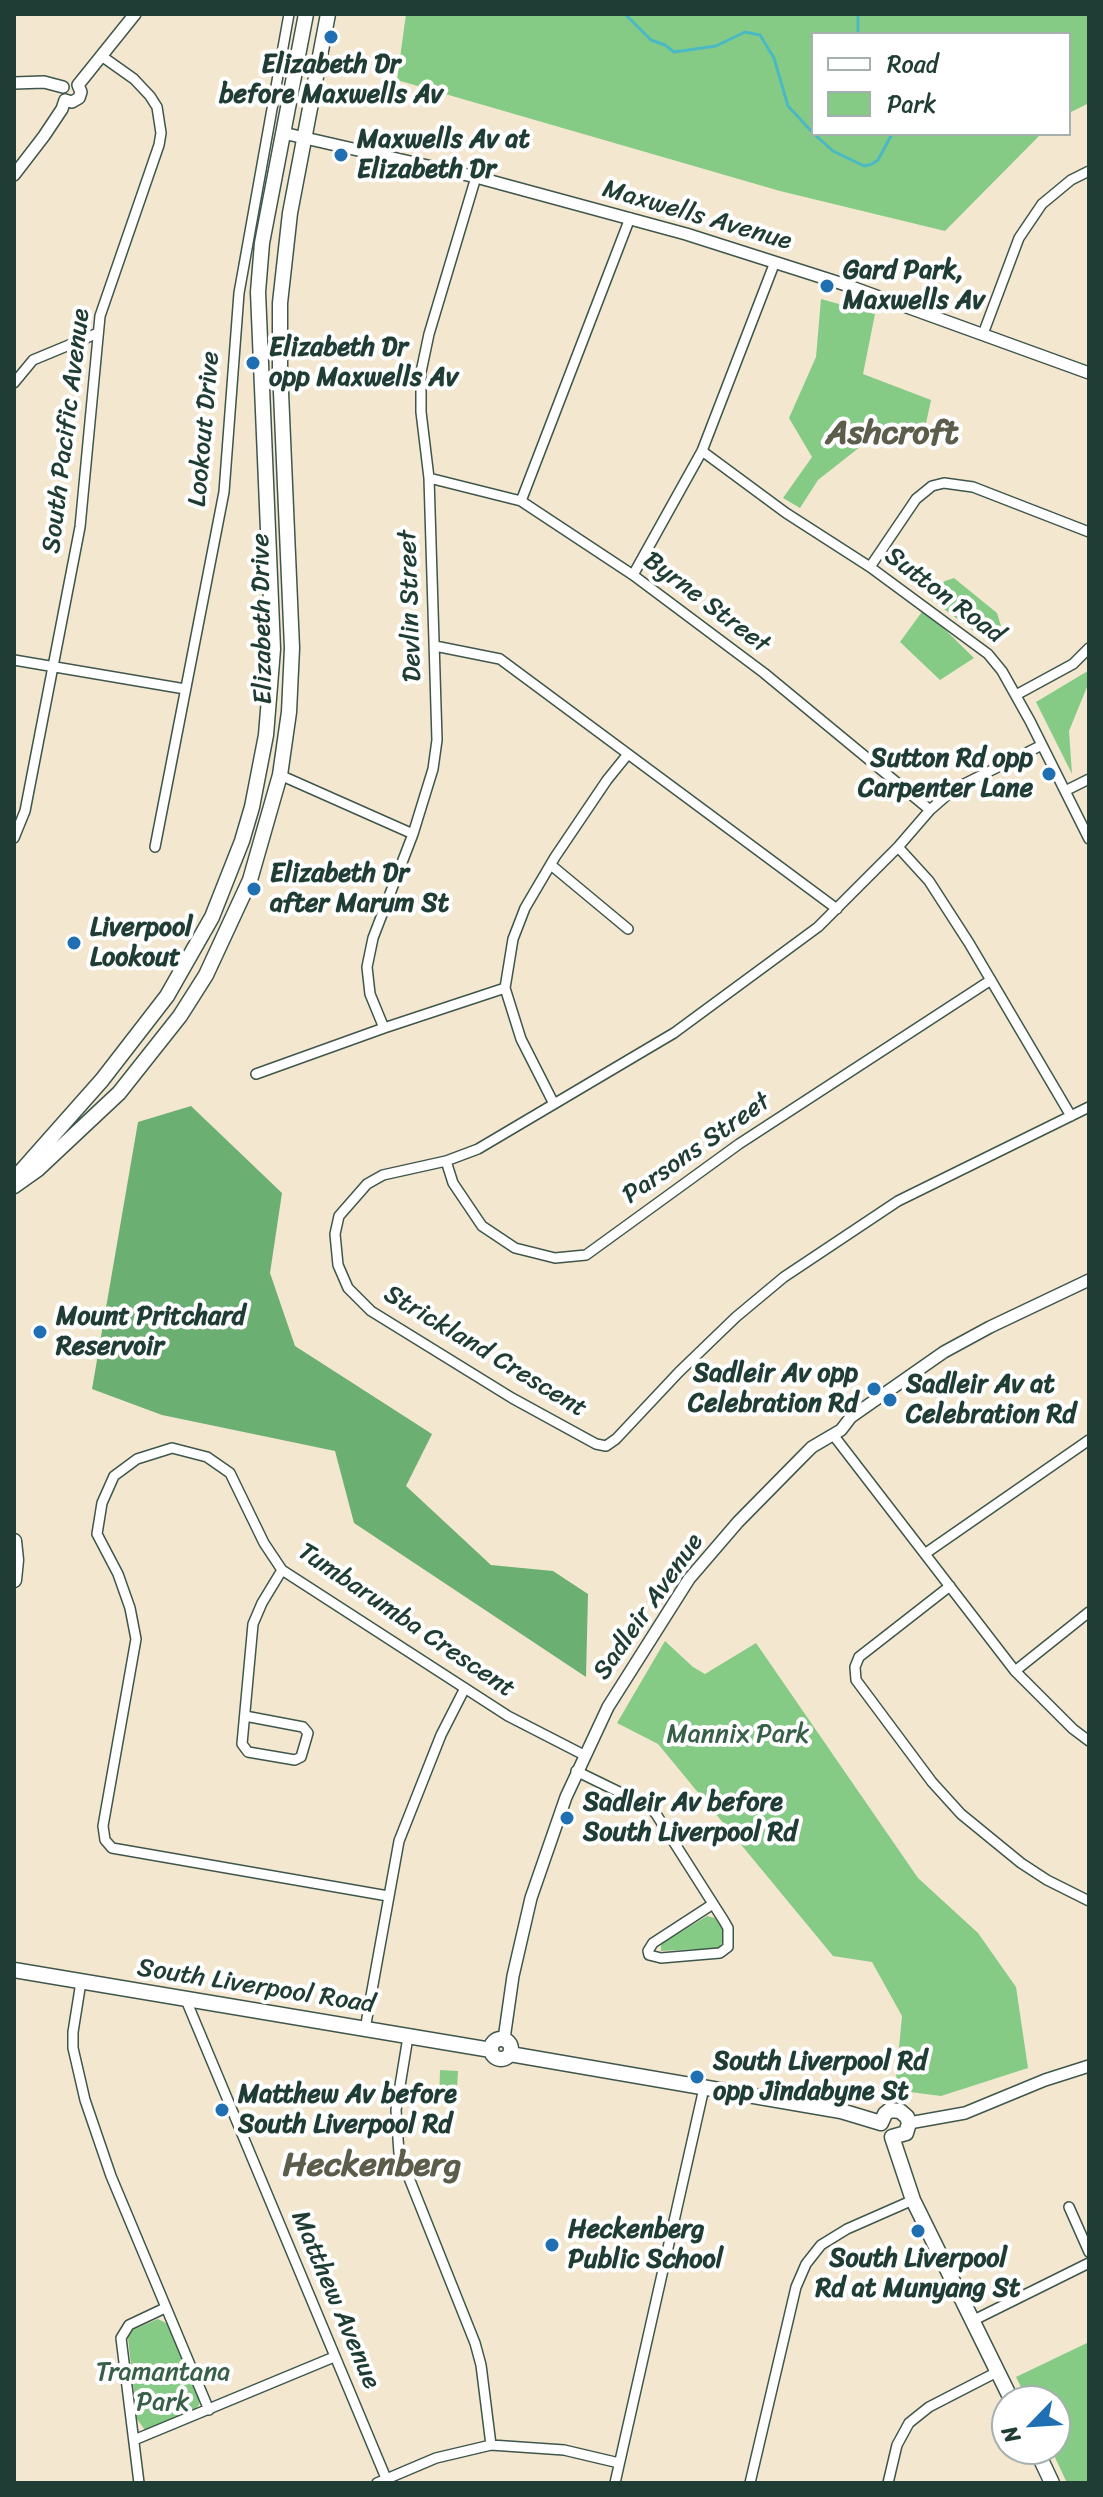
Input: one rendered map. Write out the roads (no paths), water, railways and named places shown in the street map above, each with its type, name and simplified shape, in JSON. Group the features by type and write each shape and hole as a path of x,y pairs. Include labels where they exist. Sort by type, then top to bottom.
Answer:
{"main road":[{"name":"Elizabeth Drive","path":"14,1179 102,1080 167,996 212,917 252,807 266,735 273,649 258,292 262,243 306,14"},
{"name":"Elizabeth Drive","path":"14,1186 38,1169 119,1093 180,1016 206,975 250,880 280,775 289,712 292,648 280,303 285,244 328,14"},
{"path":"14,1541 14,1580"},
{"name":"South Liverpool Road","path":"14,1970 491,2050"},
{"path":"510,2054 511,2047 504,2039 495,2041 491,2050 494,2056 501,2059 510,2054 841,2111 881,2123"},
{"path":"895,2110 904,2113 909,2123 906,2133 892,2137 884,2133 881,2123 885,2114 895,2110"},
{"path":"892,2137 913,2200 1004,2385"}],"street":[{"path":"78,85 135,14"},
{"name":"Lookout Drive","path":"155,847 224,492 239,293 289,14"},
{"name":"South Pacific Avenue","path":"14,838 25,811 80,527 100,316 161,133 157,107 150,96 134,79 103,57"},
{"path":"14,83 44,82 64,93 72,102 79,98 81,92 78,85 72,82 64,93 62,109 14,175"},
{"name":"Maxwells Avenue","path":"283,133 476,177 630,218 775,262 1089,373"},
{"path":"983,334 1019,238 1042,204 1071,180 1089,171"},
{"name":"Devlin Street","path":"384,1028 370,994 367,967 373,938 413,834 433,769 437,740 429,478 421,412 421,372 429,334 476,177"},
{"path":"521,501 630,218"},
{"path":"633,575 702,451 775,262"},
{"path":"14,383 33,360 98,333"},
{"name":"Sutton Road","path":"702,451 786,513 870,567 988,654 1016,695 1089,839"},
{"name":"Byrne Street","path":"429,478 521,501 633,575 764,673 930,810"},
{"path":"870,567 916,499 932,486 944,483 973,487 1089,532"},
{"path":"435,646 500,659 837,909"},
{"path":"1016,695 1085,659 1089,648"},
{"path":"14,660 185,689"},
{"name":"Strickland Crescent","path":"1042,745 954,789 818,927 674,1033 478,1149 446,1161 383,1175 367,1184 344,1208 337,1226 338,1265 348,1288 371,1311 512,1398 596,1444 606,1446 736,1317 784,1277 898,1201 1089,1107"},
{"path":"554,1104 521,1039 505,988 513,939 525,908 551,865 607,780 628,754"},
{"path":"280,775 413,834"},
{"path":"1065,791 1089,779"},
{"path":"898,847 929,881 1071,1116"},
{"path":"551,865 628,929"},
{"name":"Parsons Street","path":"446,1161 453,1183 482,1226 515,1248 555,1258 586,1255 739,1144 991,980"},
{"path":"256,1074 505,988"},
{"name":"Sadleir Avenue","path":"504,2039 513,1976 531,1898 553,1828 576,1771 626,1673 689,1579 738,1522 812,1447 834,1436 851,1417 931,1360 990,1327 1089,1280"},
{"path":"834,1436 1015,1671 1062,1719 1089,1741"},
{"path":"926,1553 1089,1440"},
{"name":"Tumbarumba Crescent","path":"388,1896 112,1848 105,1840 103,1826 136,1639 130,1608 118,1574 97,1534 102,1503 114,1476 137,1459 172,1448 207,1457 230,1473 264,1543 282,1570 531,1729 584,1755"},
{"path":"245,1716 303,1727 308,1733 301,1757 295,1760 248,1752 242,1744 253,1624 282,1570"},
{"path":"950,1586 859,1657 855,1667 856,1680 932,1782 961,1814 1021,1863 1089,1901"},
{"path":"1015,1671 1089,1612"},
{"path":"365,2029 399,1841 441,1735 465,1688"},
{"path":"576,1771 650,1807 713,1904 728,1928 729,1941 725,1950 715,1955 652,1958 648,1951 653,1943 713,1904"},
{"path":"81,1982 73,2032 76,2068 99,2145 209,2410"},
{"name":"Matthew Avenue","path":"186,2000 384,2482"},
{"path":"408,2037 396,2110 399,2153 475,2343 481,2365 491,2445"},
{"path":"909,2123 965,2113 1045,2080 1089,2066"},
{"path":"615,2483 704,2088"},
{"path":"750,2483 796,2287 806,2264 821,2245 847,2229 913,2200"},
{"path":"1069,2207 1089,2252"},
{"path":"972,2321 1089,2263"},
{"path":"139,2483 121,2338 129,2325 165,2308"},
{"path":"134,2440 334,2357"},
{"path":"888,2483 897,2445 909,2423 941,2400 997,2372"},
{"path":"384,2482 436,2458 491,2445 564,2450 619,2463"}],"waterway":[{"path":"625,14 651,40 674,52 716,46 745,32 760,35 774,58 788,106 811,131"},
{"path":"858,14 858,32"},
{"path":"816,136 833,151 864,166 878,160 891,136"}],"place":[{"name":"Elizabeth Dr before Maxwells Av","path":"331,37"},
{"name":"Maxwells Av at Elizabeth Dr","path":"341,155"},
{"name":"Gard Park, Maxwells Av","path":"827,286"},
{"name":"Elizabeth Dr opp Maxwells Av","path":"253,363"},
{"name":"Sutton Rd opp Carpenter Lane","path":"1049,774"},
{"name":"Elizabeth Dr after Marum St","path":"254,889"},
{"name":"Liverpool Lookout","path":"74,943"},
{"name":"Mount Pritchard Reservoir","path":"40,1332"},
{"name":"Sadleir Av opp Celebration Rd","path":"874,1389"},
{"name":"Sadleir Av at Celebration Rd","path":"890,1400"},
{"name":"Sadleir Av before South Liverpool Rd","path":"567,1818"},
{"name":"South Liverpool Rd opp Jindabyne St","path":"697,2077"},
{"name":"Matthew Av before South Liverpool Rd","path":"222,2110"},
{"name":"South Liverpool Rd at Munyang St","path":"918,2231"},
{"name":"Heckenberg Public School","path":"552,2245"}],"district":[{"name":"Ashcroft","path":"892,434"},
{"name":"Heckenberg","path":"372,2166"}],"park label":[{"name":"Mannix Park","path":"738,1735"},
{"name":"Tramantana Park","path":"163,2388"}]}
